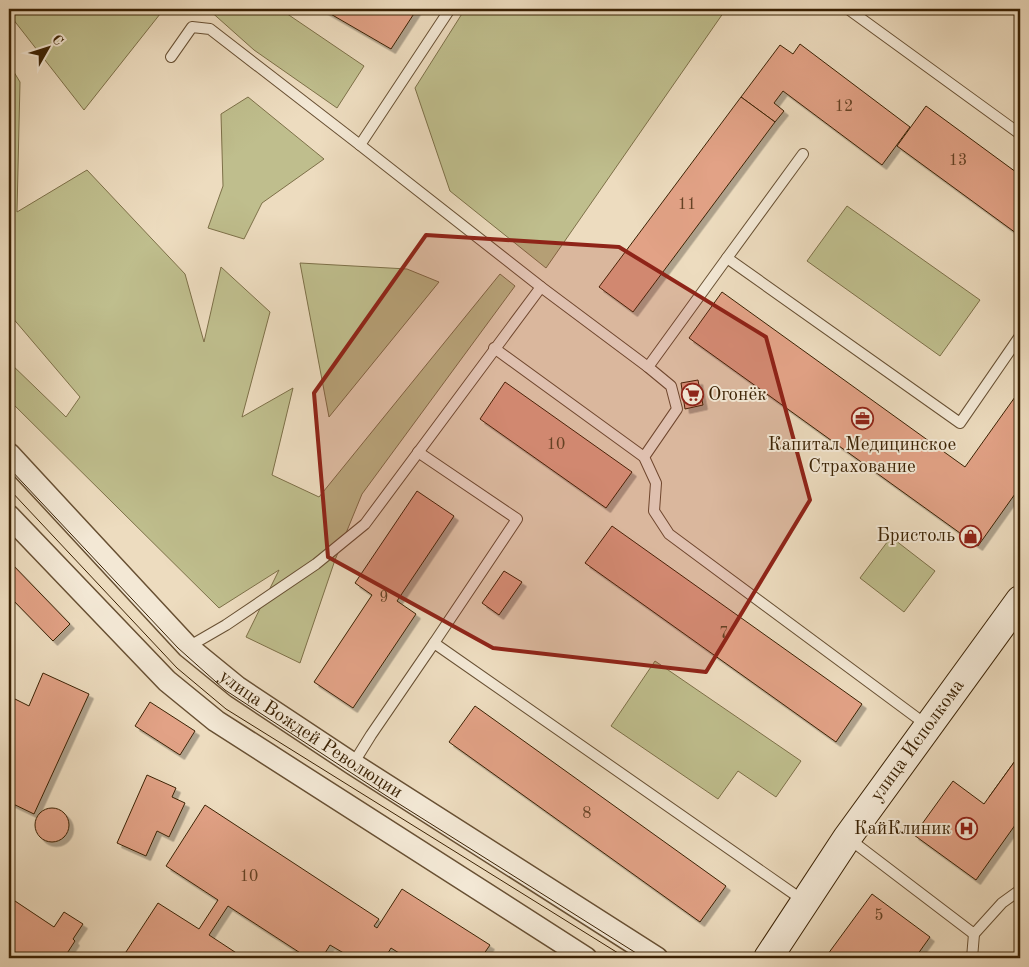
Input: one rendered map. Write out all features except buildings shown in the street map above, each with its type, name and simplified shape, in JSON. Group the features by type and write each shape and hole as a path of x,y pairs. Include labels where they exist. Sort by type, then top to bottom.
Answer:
{"street":[{"name":"улица Вождей Революции","path":"9,454 188,647 237,687 353,764 657,958"},
{"name":"улица Вождей Революции","path":"9,516 167,681 216,721 586,958"},
{"name":"улица Исполкома","path":"768,958 847,838 1020,600"}],"lane":[{"path":"360,145 450,9"},
{"path":"848,9 1020,134"},
{"path":"171,57 192,27 210,29 541,287 672,386 677,409 644,457"},
{"path":"648,367 804,154"},
{"path":"727,258 960,423 1020,336"},
{"path":"188,647 226,626 316,564 365,524 541,287"},
{"path":"494,348 644,457 656,483 654,511 669,534 928,726"},
{"path":"353,764 517,519 418,452"},
{"path":"434,643 804,902"},
{"path":"847,838 974,934"},
{"path":"972,958 974,934 1002,903 1020,890"}],"highlighted area":[{"path":"426,235 619,247 766,337 810,500 706,672 493,648 328,557 314,393"}],"shaded area":[{"path":"9,9 164,9 84,110 9,14"},
{"path":"208,9 280,9 364,66 337,108 254,50"},
{"path":"465,9 726,9 546,268 450,191 415,88"},
{"path":"9,64 20,82 17,212 87,170 185,274 204,342 221,267 270,312 242,417 293,388 272,475 319,497 500,274 515,286 362,494 335,560 300,663 246,637 279,570 219,608 9,400 9,362 66,417 80,397 9,315"},
{"path":"248,97 324,159 262,203 244,239 208,228 223,186 221,114"},
{"path":"847,206 980,300 940,356 807,261"},
{"path":"300,263 407,269 439,282 329,417"},
{"path":"891,537 935,571 904,612 860,578"},
{"path":"655,661 801,761 776,797 738,771 718,799 611,726"}],"tram line":[{"path":"9,468 178,648 225,690 385,795 644,958"},
{"path":"9,489 177,668 226,709 626,958"}],"place":[{"name":"Огонёк","path":"692,395"},
{"name":"Капитал Медицинское Страхование","path":"862,419"},
{"name":"Бристоль","path":"971,536"},
{"name":"КайКлиник","path":"967,829"}]}
